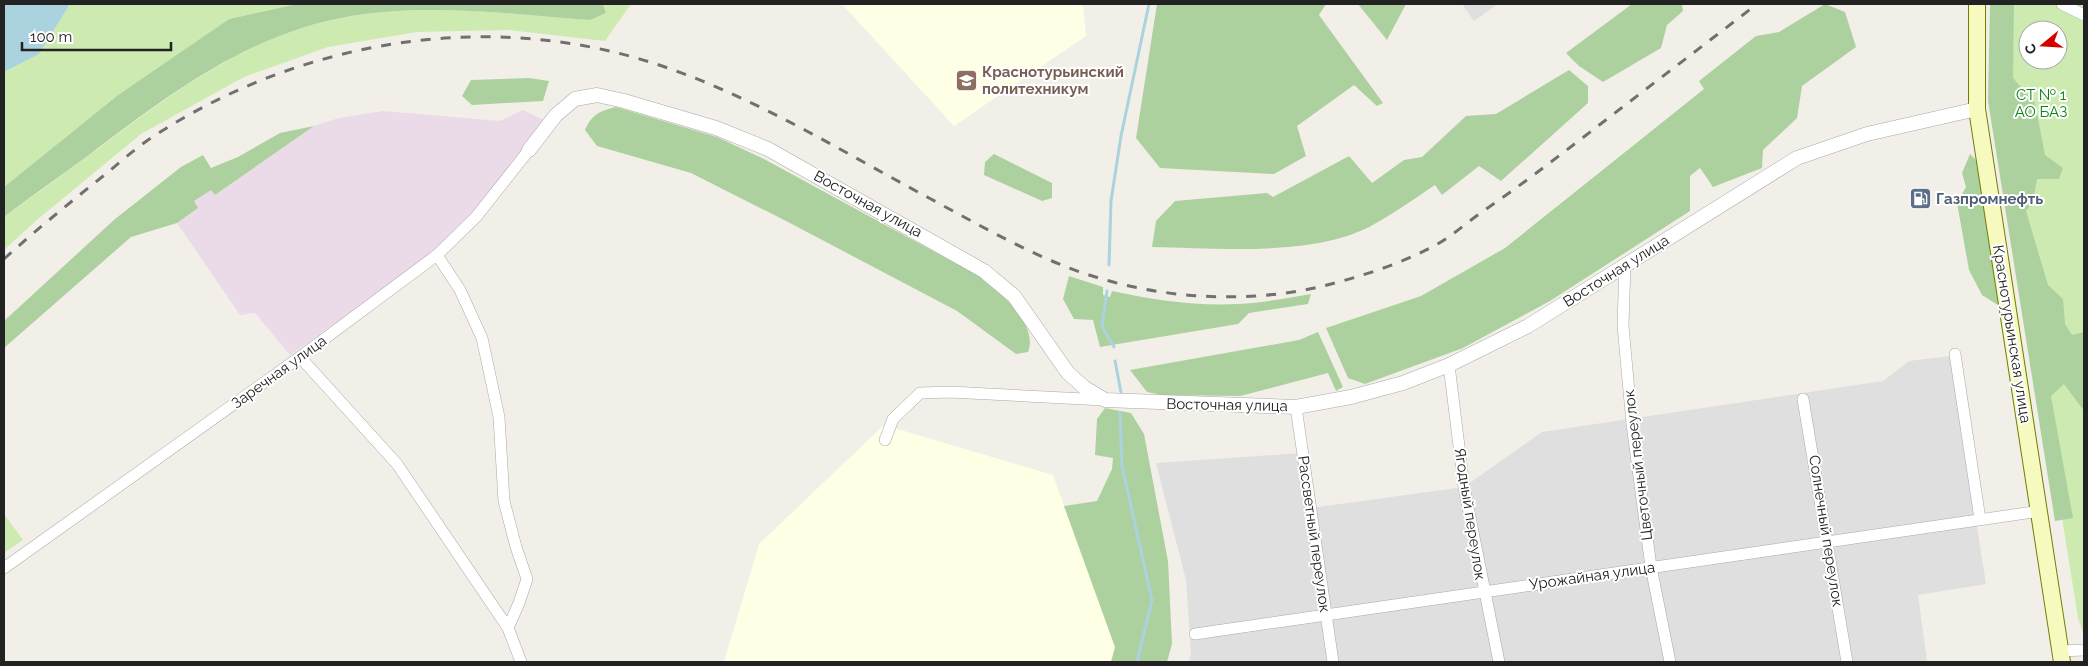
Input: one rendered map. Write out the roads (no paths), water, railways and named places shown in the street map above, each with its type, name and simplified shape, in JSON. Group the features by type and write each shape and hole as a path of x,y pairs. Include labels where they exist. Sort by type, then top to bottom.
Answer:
{"main road":[{"name":"Краснотурьинская улица","path":"1977,4 1976,109 2040,511 2061,657"}],"street":[{"path":"2062,4 2084,15"},
{"name":"Восточная улица","path":"530,150 556,115 575,99 597,94 716,128 768,149 984,271 1014,296 1068,373 1085,388 1106,400 1296,407 1359,395 1403,382 1449,365 1528,326 1797,158 1867,134 1976,109"},
{"name":"Заречная улица","path":"4,568 300,357 437,256 476,217 530,150"},
{"path":"437,256 460,290 482,338 499,417 504,501 516,547 527,579 508,628"},
{"name":"Цветочный переулок","path":"1625,265 1623,326 1632,424 1651,567 1670,662"},
{"path":"1956,354 1985,519"},
{"path":"300,357 397,464 508,628 521,662"},
{"name":"Ягодный переулок","path":"1449,365 1464,487 1498,662"},
{"path":"885,440 893,419 920,393 950,392 1106,400"},
{"name":"Солнечный переулок","path":"1803,399 1847,662"},
{"name":"Рассветный переулок","path":"1296,407 1333,662"},
{"name":"Урожайная улица","path":"1195,634 2040,511"},
{"path":"2061,657 2084,650"}],"water":[{"path":"4,4 70,4 39,54 4,72"}],"waterway":[{"path":"1109,265 1111,201 1121,136 1149,4"},
{"path":"1107,291 1102,326 1114,347"},
{"path":"1115,361 1121,392"},
{"path":"1120,413 1122,466 1152,600 1137,662"}],"railway":[{"path":"4,259 142,144 206,105 268,78 332,57 398,43 465,37 532,39 599,49 665,67 700,80 800,127 1005,239 1052,261 1084,273 1117,283 1186,295 1220,297 1255,296 1289,292 1323,286 1365,274 1408,259 1440,242 1547,165 1757,4"}],"place":[{"name":"Краснотурьинский политехникум","path":"966,81"},
{"name":"Газпромнефть","path":"1920,199"}],"park label":[{"name":"СТ № 1 АО БАЗ","path":"2041,104"}]}
